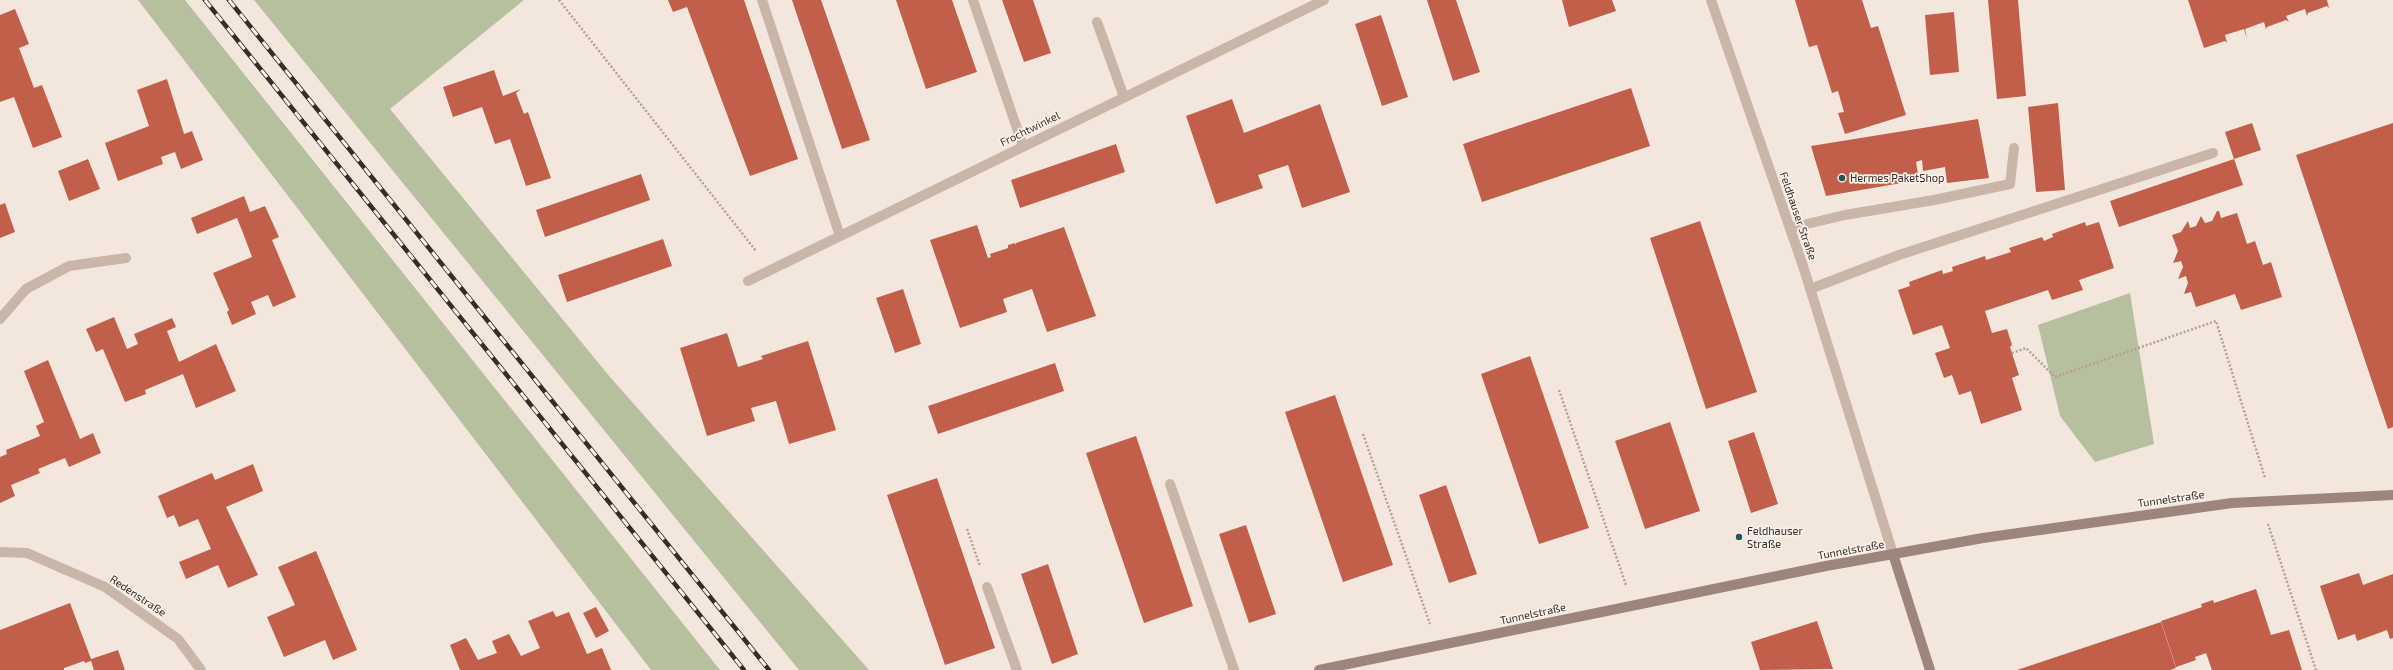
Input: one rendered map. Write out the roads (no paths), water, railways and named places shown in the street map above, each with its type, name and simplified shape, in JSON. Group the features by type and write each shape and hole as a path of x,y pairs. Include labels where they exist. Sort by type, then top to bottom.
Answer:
{"street":[{"path":"762,0 840,236"},
{"path":"973,0 1023,146"},
{"name":"Frochtwinkel","path":"748,281 1324,0"},
{"name":"Feldhauser Straße","path":"1711,0 1810,289 1930,670"},
{"path":"1097,22 1124,97"},
{"path":"1790,228 1845,215 1934,200 2010,184 2014,148"},
{"path":"1810,289 1899,255 2214,154"},
{"path":"0,319 26,289 69,266 126,258"},
{"path":"1170,484 1234,670"},
{"name":"Tunnelstraße","path":"1319,670 1893,554 2006,535 2232,503 2393,495"},
{"name":"Redenstraße","path":"0,552 27,553 105,587 178,639 201,670"},
{"path":"988,588 1017,670"}],"railway":[{"path":"205,0 744,670"},
{"path":"229,0 769,670"}],"place":[{"name":"Hermes PaketShop","path":"1842,178"},
{"name":"Feldhauser Straße","path":"1739,537"}]}
